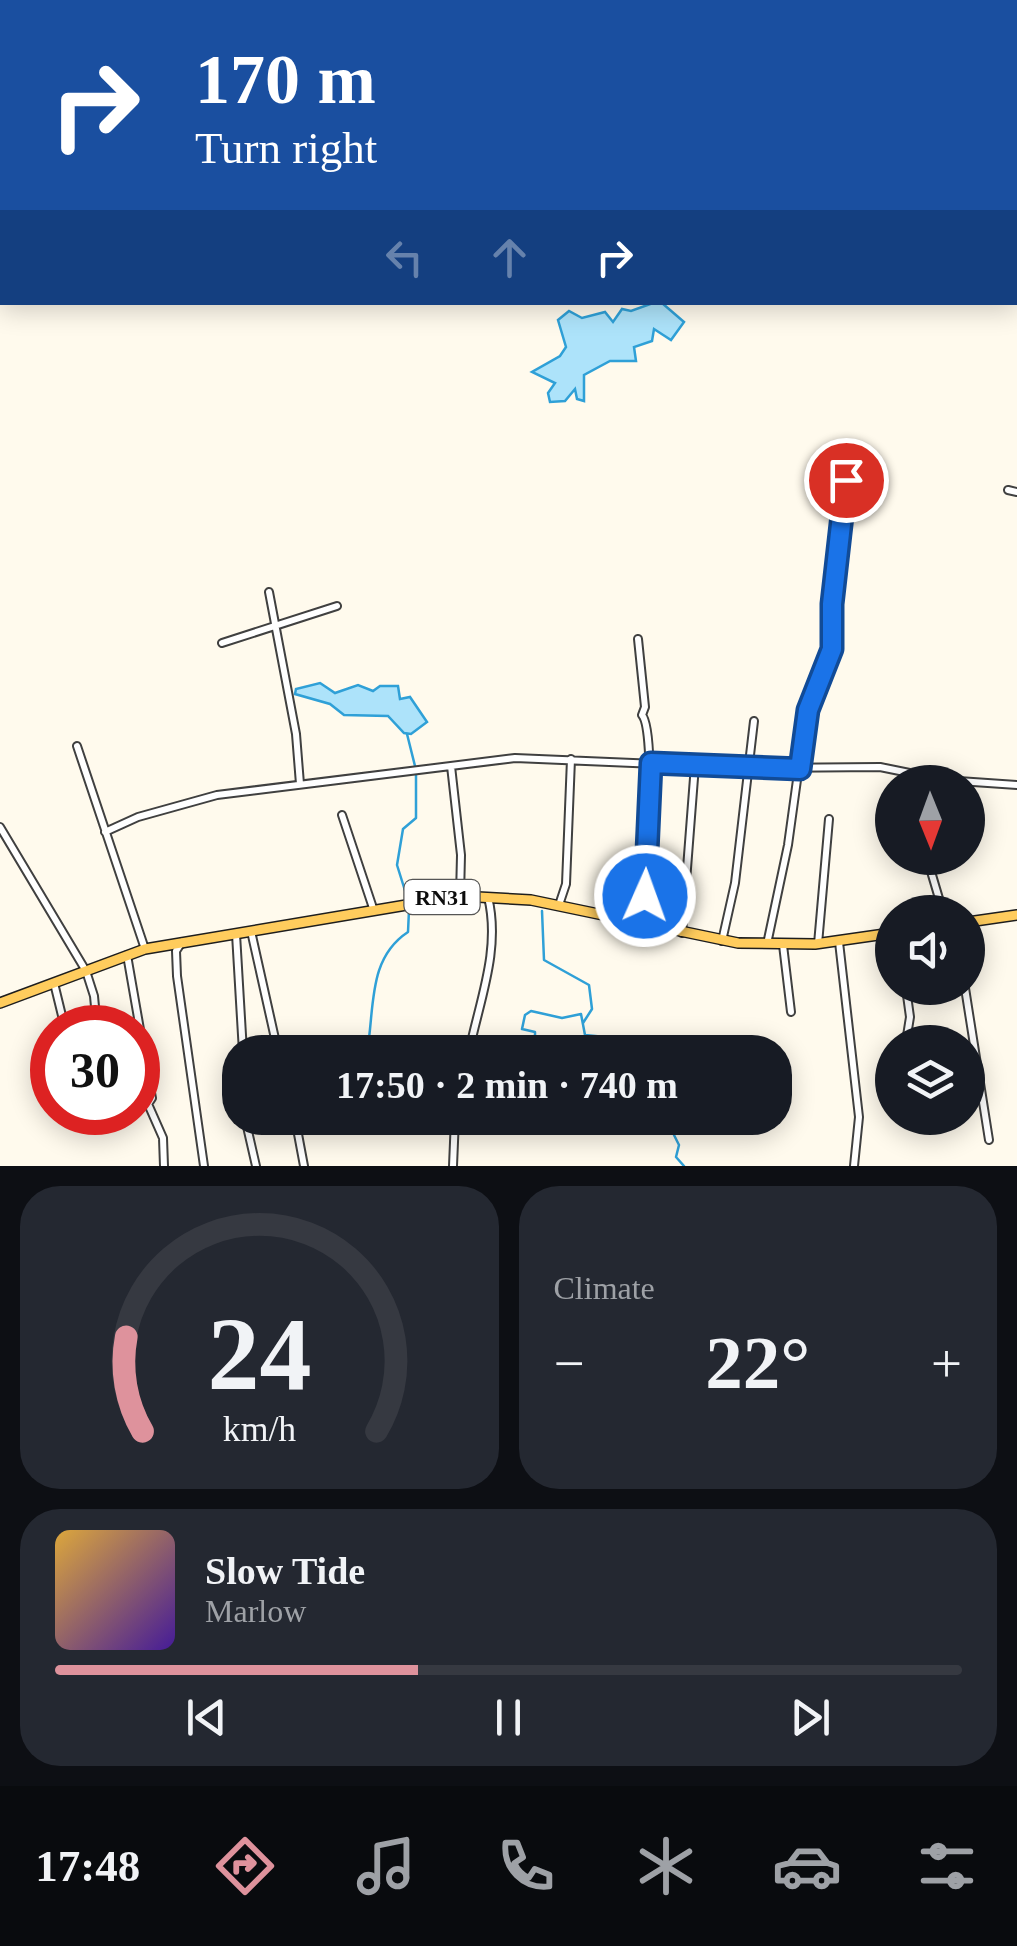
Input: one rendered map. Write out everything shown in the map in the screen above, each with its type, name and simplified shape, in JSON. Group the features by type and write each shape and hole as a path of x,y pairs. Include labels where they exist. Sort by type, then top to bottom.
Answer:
{"main road":[{"name":"RN31","path":"0,1003 145,949 460,896 559,905 722,941 818,944 875,937"},
{"path":"985,920 1017,915"}],"street":[{"path":"767,945 808,710 832,649 832,604 846,480"},
{"path":"1008,490 1017,492"},
{"path":"268,592 296,734 300,784"},
{"path":"222,643 337,606"},
{"path":"638,639 646,707 642,716 649,727 651,763 641,910 650,914 649,926"},
{"path":"722,941 751,768 754,721"},
{"path":"77,746 145,949"},
{"path":"105,832 202,799 514,758 751,768 875,767"},
{"path":"559,905 566,882 570,759"},
{"path":"682,934 695,765"},
{"path":"451,766 461,856 460,896"},
{"path":"985,783 1017,785"},
{"path":"342,816 373,908"},
{"path":"818,944 830,820"},
{"path":"0,828 86,971 95,1005"},
{"path":"474,1035 484,1002 493,921 488,896"},
{"path":"251,930 274,1035"},
{"path":"236,932 242,1035"},
{"path":"182,942 176,950 177,977 204,1166"},
{"path":"839,942 846,1030 859,1117 854,1166"},
{"path":"783,945 791,1012"},
{"path":"128,956 152,1098 148,1104 163,1138 164,1166"},
{"path":"54,983 59,1005"},
{"path":"968,1005 989,1140"},
{"path":"249,1135 256,1166"},
{"path":"298,1135 304,1166"},
{"path":"453,1166 454,1135"}],"water":[{"path":"664,305 684,322 671,340 654,329 652,341 634,347 636,361 610,361 584,375 584,401 577,399 575,389 565,401 550,402 548,393 555,383 532,372 560,356 566,347 558,320 569,311 582,318 605,312 613,322 622,309"},
{"path":"320,683 335,693 358,685 373,691 380,686 398,686 400,699 410,697 427,722 411,734 404,733 388,716 344,715 330,704 295,694 296,689"}],"waterway":[{"path":"407,734 415,766"},
{"path":"407,897 397,865 403,829 416,818 416,772"},
{"path":"369,1035 379,970 385,956 408,932 409,910"},
{"path":"542,911 544,960 589,985 592,1009 583,1023"},
{"path":"535,1035 522,1029 525,1015 531,1011 562,1018 581,1014 585,1035"},
{"path":"674,1135 679,1145 676,1157 684,1166"}],"route":[{"path":"645,896 651,763 800,769 808,710 832,649 832,604 846,480"}]}
